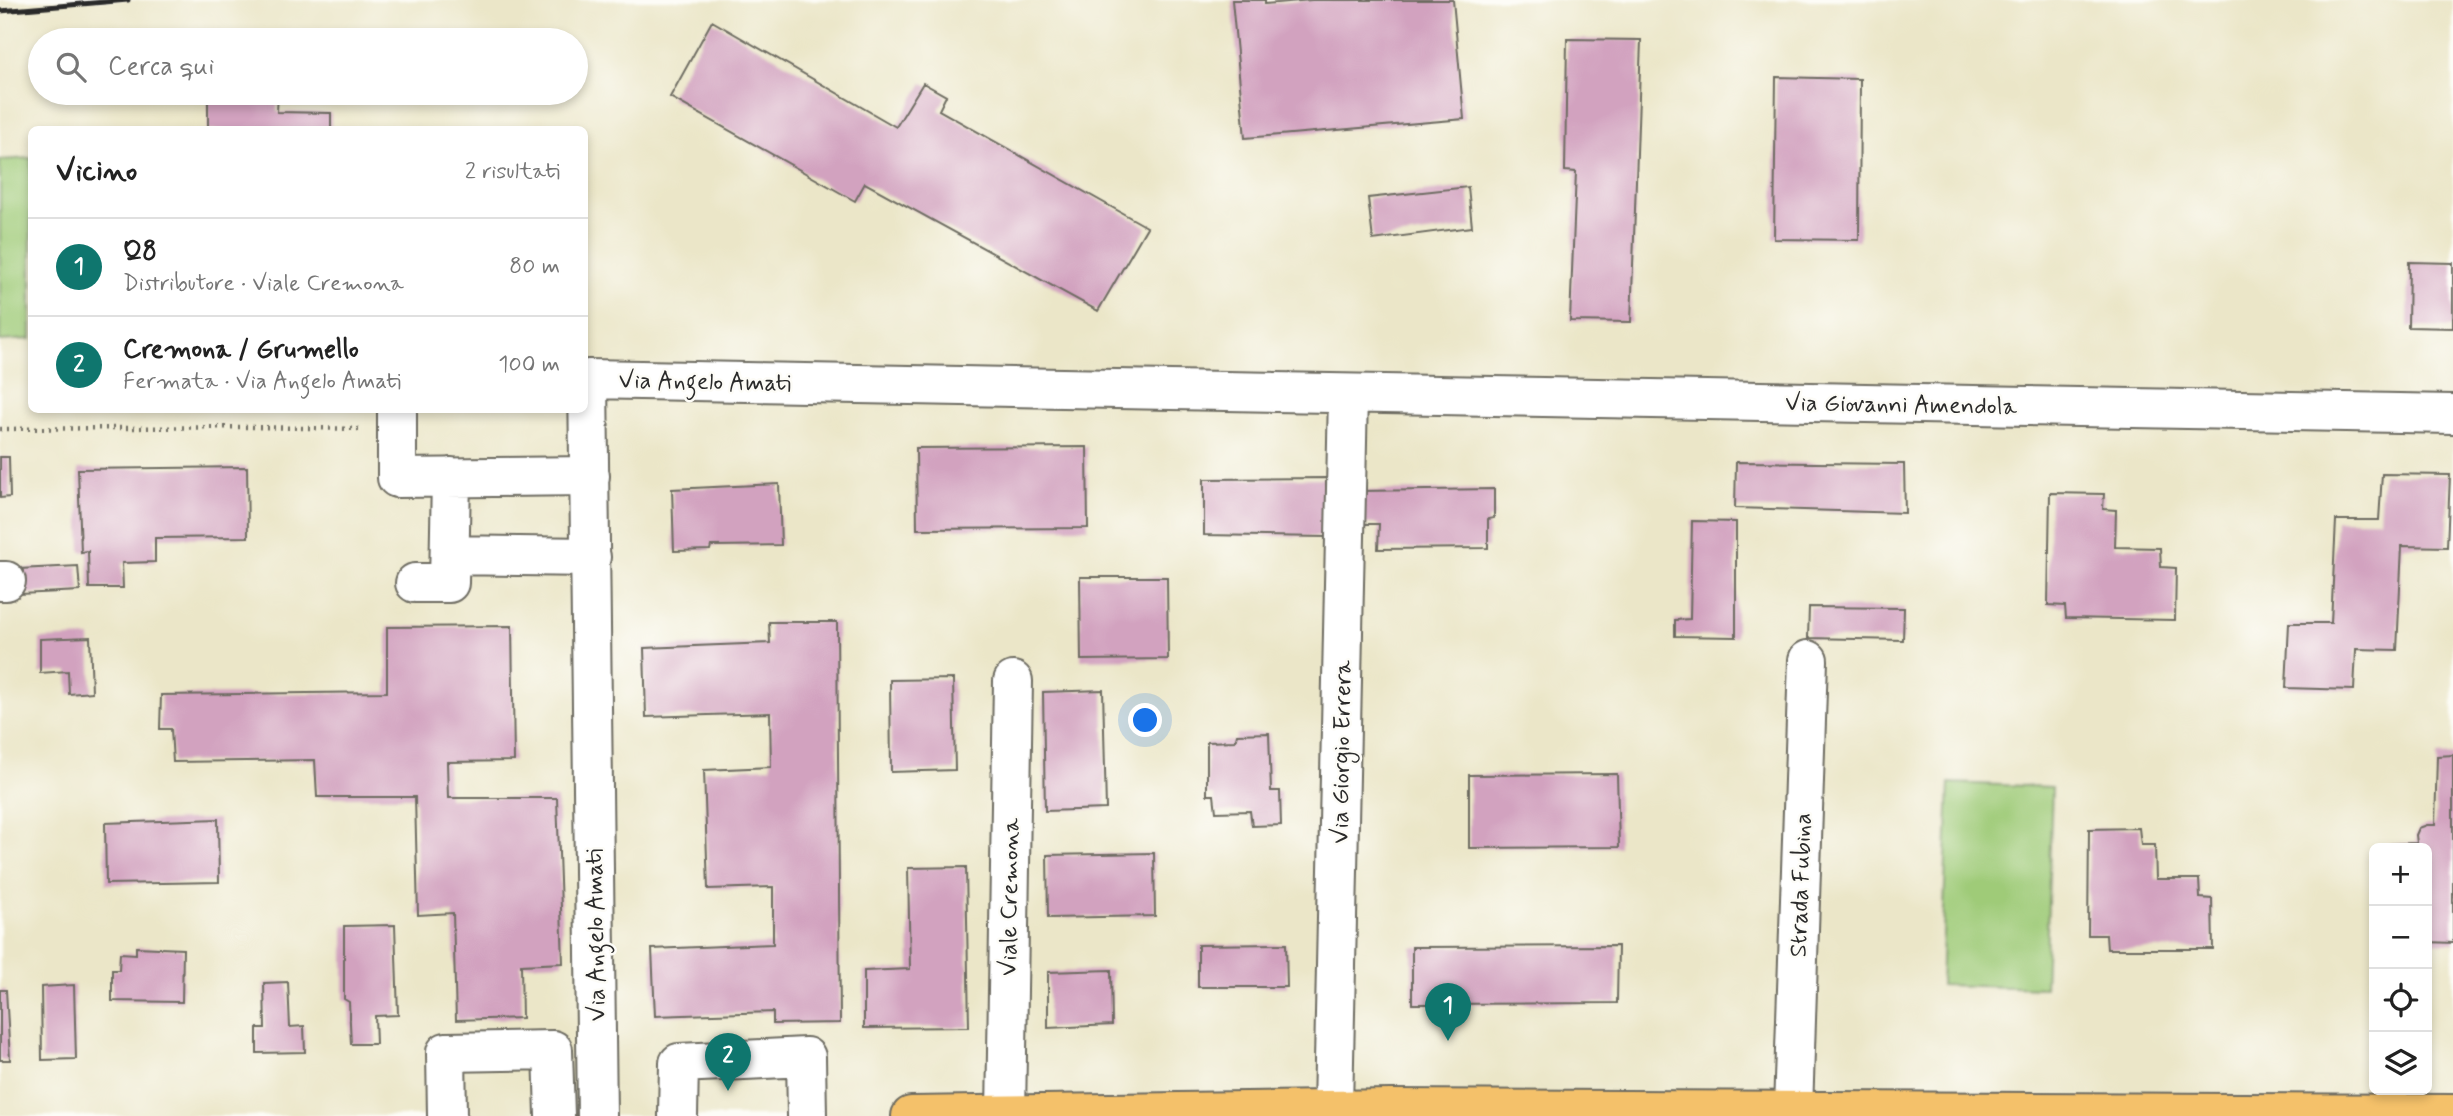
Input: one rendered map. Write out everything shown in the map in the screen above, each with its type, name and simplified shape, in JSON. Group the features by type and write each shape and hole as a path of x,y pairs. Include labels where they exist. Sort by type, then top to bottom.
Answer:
{"main road":[{"path":"911,1116 1334,1109 1391,1112 1793,1110 2453,1114"}],"street":[{"name":"Via Angelo Amati","path":"597,1116 588,379 1348,394"},
{"name":"Via Giovanni Amendola","path":"1348,394 2453,414"},
{"name":"Via Giorgio Errera","path":"1334,1109 1348,394"},
{"path":"397,421 397,478 590,476"},
{"path":"415,583 449,583 451,477"},
{"path":"450,555 591,557"},
{"name":"Strada Fubina","path":"1793,1110 1808,660"},
{"name":"Viale Cremona","path":"1006,1114 1013,681"},
{"path":"447,1116 446,1052 552,1050 555,1116"},
{"path":"678,1116 679,1063 806,1057 807,1116"}],"path":[{"path":"0,429 337,427 397,421"}],"green space":[{"path":"28,158 28,339 0,341 0,160"},
{"path":"1949,783 2052,787 2045,988 1941,985"}],"building":[{"path":"1232,0 1265,0 1265,4 1312,0 1453,0 1464,119 1245,138"},
{"path":"712,21 896,127 923,83 946,96 939,110 1147,227 1098,311 865,183 855,201 670,97"},
{"path":"1567,39 1641,40 1631,322 1570,321 1576,172 1565,171"},
{"path":"1776,77 1860,79 1859,240 1774,239"},
{"path":"208,105 277,105 277,112 331,113 331,126 208,126"},
{"path":"1468,187 1472,227 1373,240 1368,198"},
{"path":"2409,262 2453,263 2453,328 2408,327"},
{"path":"1087,447 1088,528 917,529 916,448"},
{"path":"0,457 9,457 10,497 0,498"},
{"path":"1736,462 1904,464 1905,513 1735,508"},
{"path":"247,467 248,537 155,538 155,562 122,563 123,588 89,588 88,551 81,552 78,469"},
{"path":"2382,474 2450,475 2447,547 2402,546 2397,650 2356,649 2354,690 2286,688 2289,623 2331,623 2336,520 2379,520"},
{"path":"1326,478 1326,537 1204,535 1204,479"},
{"path":"779,484 781,545 711,546 710,550 674,551 672,489"},
{"path":"1494,489 1494,518 1488,519 1488,548 1378,549 1379,524 1360,524 1360,491"},
{"path":"2050,493 2104,494 2103,509 2116,510 2115,547 2160,548 2161,567 2176,568 2175,620 2066,618 2065,606 2048,605"},
{"path":"1692,521 1736,522 1736,637 1675,636 1675,620 1690,619"},
{"path":"78,566 80,591 20,594 19,569"},
{"path":"1080,577 1167,577 1168,659 1081,660"},
{"path":"1809,607 1904,608 1903,640 1808,638"},
{"path":"769,622 837,622 840,1023 773,1024 773,1012 655,1016 652,949 773,944 773,887 708,889 704,770 771,767 770,713 646,717 644,648 770,643"},
{"path":"512,626 514,761 447,762 448,798 557,798 563,963 521,965 522,1018 456,1020 453,913 418,915 415,797 317,797 315,760 173,762 171,729 160,729 161,695 387,692 387,627"},
{"path":"90,637 92,692 69,694 68,671 40,673 40,639"},
{"path":"953,679 955,770 891,772 890,680"},
{"path":"1103,690 1106,809 1045,811 1043,692"},
{"path":"1269,733 1271,791 1280,791 1281,825 1252,826 1250,811 1216,812 1214,795 1207,795 1207,742 1235,741 1237,734"},
{"path":"2453,755 2453,943 2432,942 2432,843 2417,843 2416,835 2419,828 2435,825 2437,756"},
{"path":"1617,774 1619,847 1469,848 1469,775"},
{"path":"218,819 219,882 106,884 105,823"},
{"path":"2139,828 2141,845 2155,845 2156,879 2199,879 2200,898 2212,899 2213,949 2107,949 2106,935 2088,935 2089,829"},
{"path":"1154,853 1155,916 1048,918 1047,855"},
{"path":"966,867 969,1027 864,1028 864,971 910,969 908,868"},
{"path":"395,925 398,1015 375,1016 376,1044 351,1044 349,1002 344,999 344,926"},
{"path":"1286,944 1287,987 1198,987 1198,945"},
{"path":"1618,946 1617,1003 1412,1004 1412,947"},
{"path":"136,947 183,949 182,1002 112,1001 112,970 119,970 120,953 136,954"},
{"path":"1111,970 1112,1025 1048,1028 1048,972"},
{"path":"288,982 290,1027 304,1026 305,1052 257,1053 257,1028 265,1028 264,983"},
{"path":"74,985 76,1059 42,1060 41,987"},
{"path":"0,990 6,990 10,1060 0,1060"}],"railway":[{"path":"0,11 128,0"}],"place":[{"name":"Q8","path":"1448,1041"},
{"name":"Cremona / Grumello","path":"728,1091"}]}
